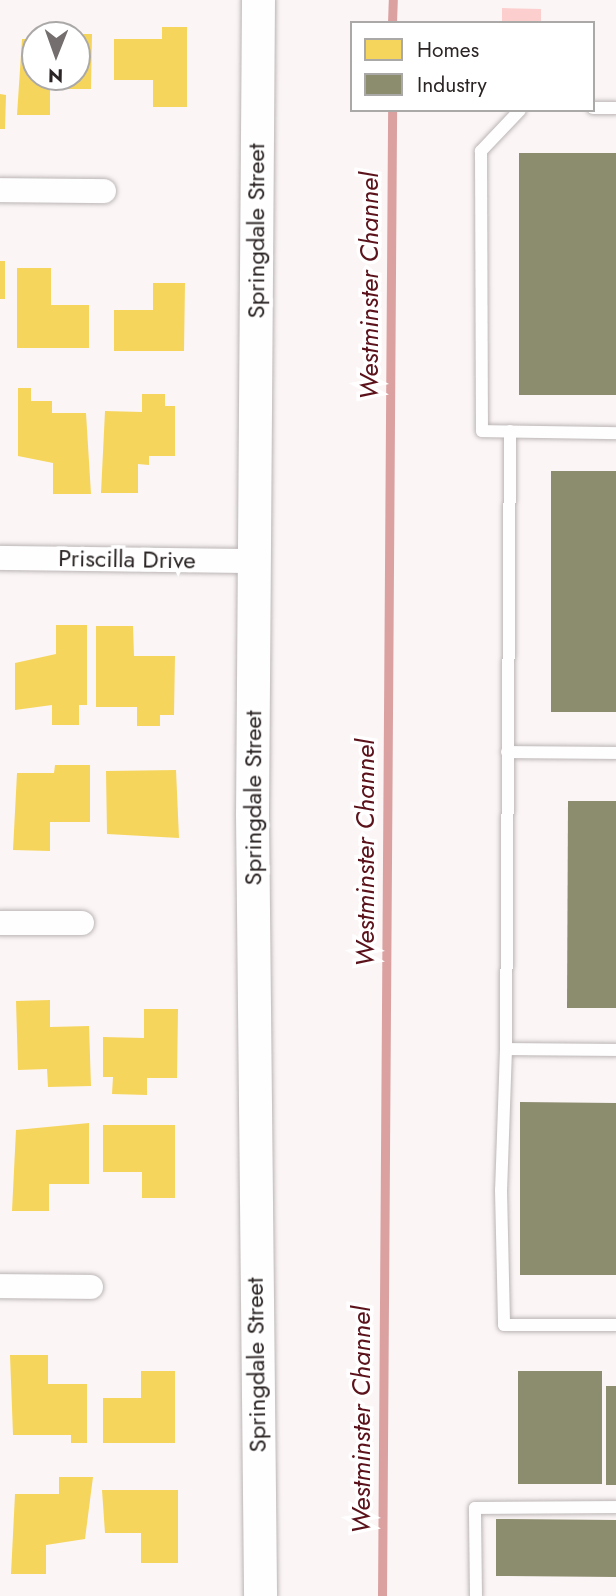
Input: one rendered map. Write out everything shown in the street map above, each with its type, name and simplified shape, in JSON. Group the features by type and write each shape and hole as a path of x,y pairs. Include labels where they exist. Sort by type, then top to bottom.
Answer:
{"main road":[{"name":"Springdale Street","path":"258,0 253,561 260,1596"},
{"path":"245,1596 259,1553"}],"street":[{"path":"0,190 104,191"},
{"name":"Priscilla Drive","path":"0,558 253,561"},
{"path":"0,923 82,923"},
{"path":"0,1286 91,1287"}],"lane":[{"path":"595,108 616,108"},
{"path":"518,112 481,151 482,431 616,433"},
{"path":"510,431 504,1325 616,1325"},
{"path":"508,752 616,753"},
{"path":"506,1049 616,1050"},
{"path":"476,1596 475,1508 616,1507"}],"shaded area":[{"path":"502,8 541,9 541,21 502,21"}],"building: Homes":[{"path":"162,27 187,27 187,107 153,107 153,80 114,80 114,39 162,39"},
{"path":"21,54 21,91 50,91 50,115 17,115"},
{"path":"0,94 6,95 5,129 0,129"},
{"path":"0,261 5,261 5,299 0,299"},
{"path":"17,268 51,268 51,305 89,305 89,348 17,348"},
{"path":"153,283 185,283 184,351 114,351 114,310 153,310"},
{"path":"18,388 31,388 31,401 52,401 52,413 86,413 91,494 53,494 53,463 18,456"},
{"path":"142,394 165,394 165,406 175,406 175,456 149,456 149,465 138,464 138,493 101,493 105,411 142,412"},
{"path":"56,625 87,625 87,705 79,705 79,725 52,725 52,705 15,710 15,663 56,654"},
{"path":"96,626 133,626 134,656 175,656 174,715 160,715 160,726 137,726 137,707 96,707"},
{"path":"55,765 90,765 90,822 50,822 50,851 13,850 17,773 54,773"},
{"path":"176,770 179,838 107,834 106,771"},
{"path":"50,1000 50,1027 89,1026 91,1086 48,1087 47,1069 18,1070 16,1001"},
{"path":"144,1009 178,1009 177,1078 147,1078 147,1095 112,1094 113,1077 103,1077 103,1037 144,1038"},
{"path":"89,1123 89,1184 49,1184 49,1211 12,1211 16,1130"},
{"path":"103,1125 175,1125 175,1198 142,1198 142,1172 103,1172"},
{"path":"10,1355 48,1355 48,1384 87,1384 87,1443 71,1443 71,1435 13,1435"},
{"path":"141,1371 175,1371 175,1443 103,1443 103,1398 141,1398"},
{"path":"59,1477 93,1477 85,1539 46,1545 46,1574 11,1574 15,1494 59,1494"},
{"path":"102,1490 178,1490 178,1563 141,1563 141,1533 105,1533"}],"building: Industry":[{"path":"519,153 616,153 616,395 519,395"},
{"path":"551,471 616,471 616,712 551,712"},
{"path":"568,801 616,801 616,1008 567,1008"},
{"path":"520,1102 616,1103 616,1275 520,1275"},
{"path":"518,1371 602,1371 602,1484 518,1484"},
{"path":"606,1386 616,1386 616,1485 606,1485"},
{"path":"496,1519 616,1520 616,1577 496,1576"}],"waterway":[{"name":"Westminster Channel","path":"392,21 393,0"},
{"name":"Westminster Channel","path":"382,1596 392,112"}]}
